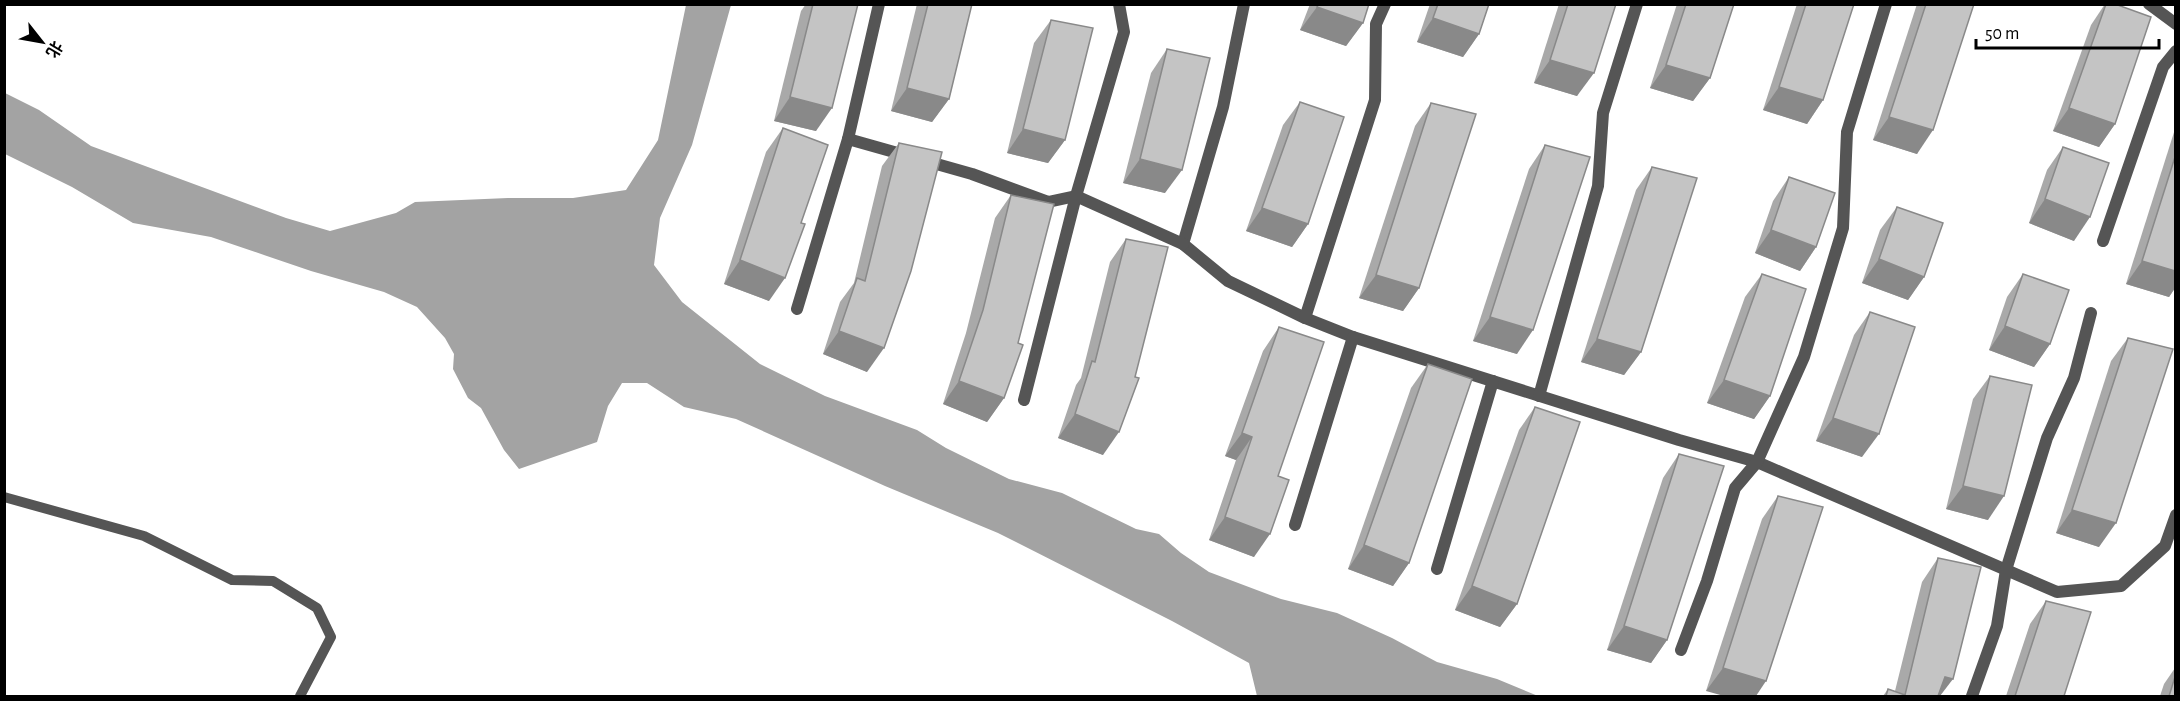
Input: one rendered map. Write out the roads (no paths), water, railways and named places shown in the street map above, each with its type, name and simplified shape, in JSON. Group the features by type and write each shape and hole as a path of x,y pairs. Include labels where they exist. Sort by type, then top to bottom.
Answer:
{"street":[{"path":"797,309 848,139 879,4"},
{"path":"1024,400 1076,196 1124,32 1119,4"},
{"path":"1183,244 1223,107 1244,4"},
{"path":"1305,318 1375,100 1376,24 1385,4"},
{"path":"1539,396 1598,186 1603,113 1637,4"},
{"path":"1681,650 1707,581 1735,488 1757,462 1804,357 1843,228 1847,132 1887,4"},
{"path":"2149,4 2175,24"},
{"path":"2103,241 2163,67 2175,51"},
{"path":"848,139 972,174 1048,202 1076,196 1183,244 1228,281 1305,318 1353,337 1757,462 2057,592 2121,586 2165,546 2175,515"},
{"path":"1972,696 1997,626 2006,570 2047,438 2074,378 2091,313"},
{"path":"1295,525 1353,337"},
{"path":"1437,569 1493,381"}],"lane":[{"path":"4,497 144,536 232,580 273,581 317,608 331,637 300,696"}]}
